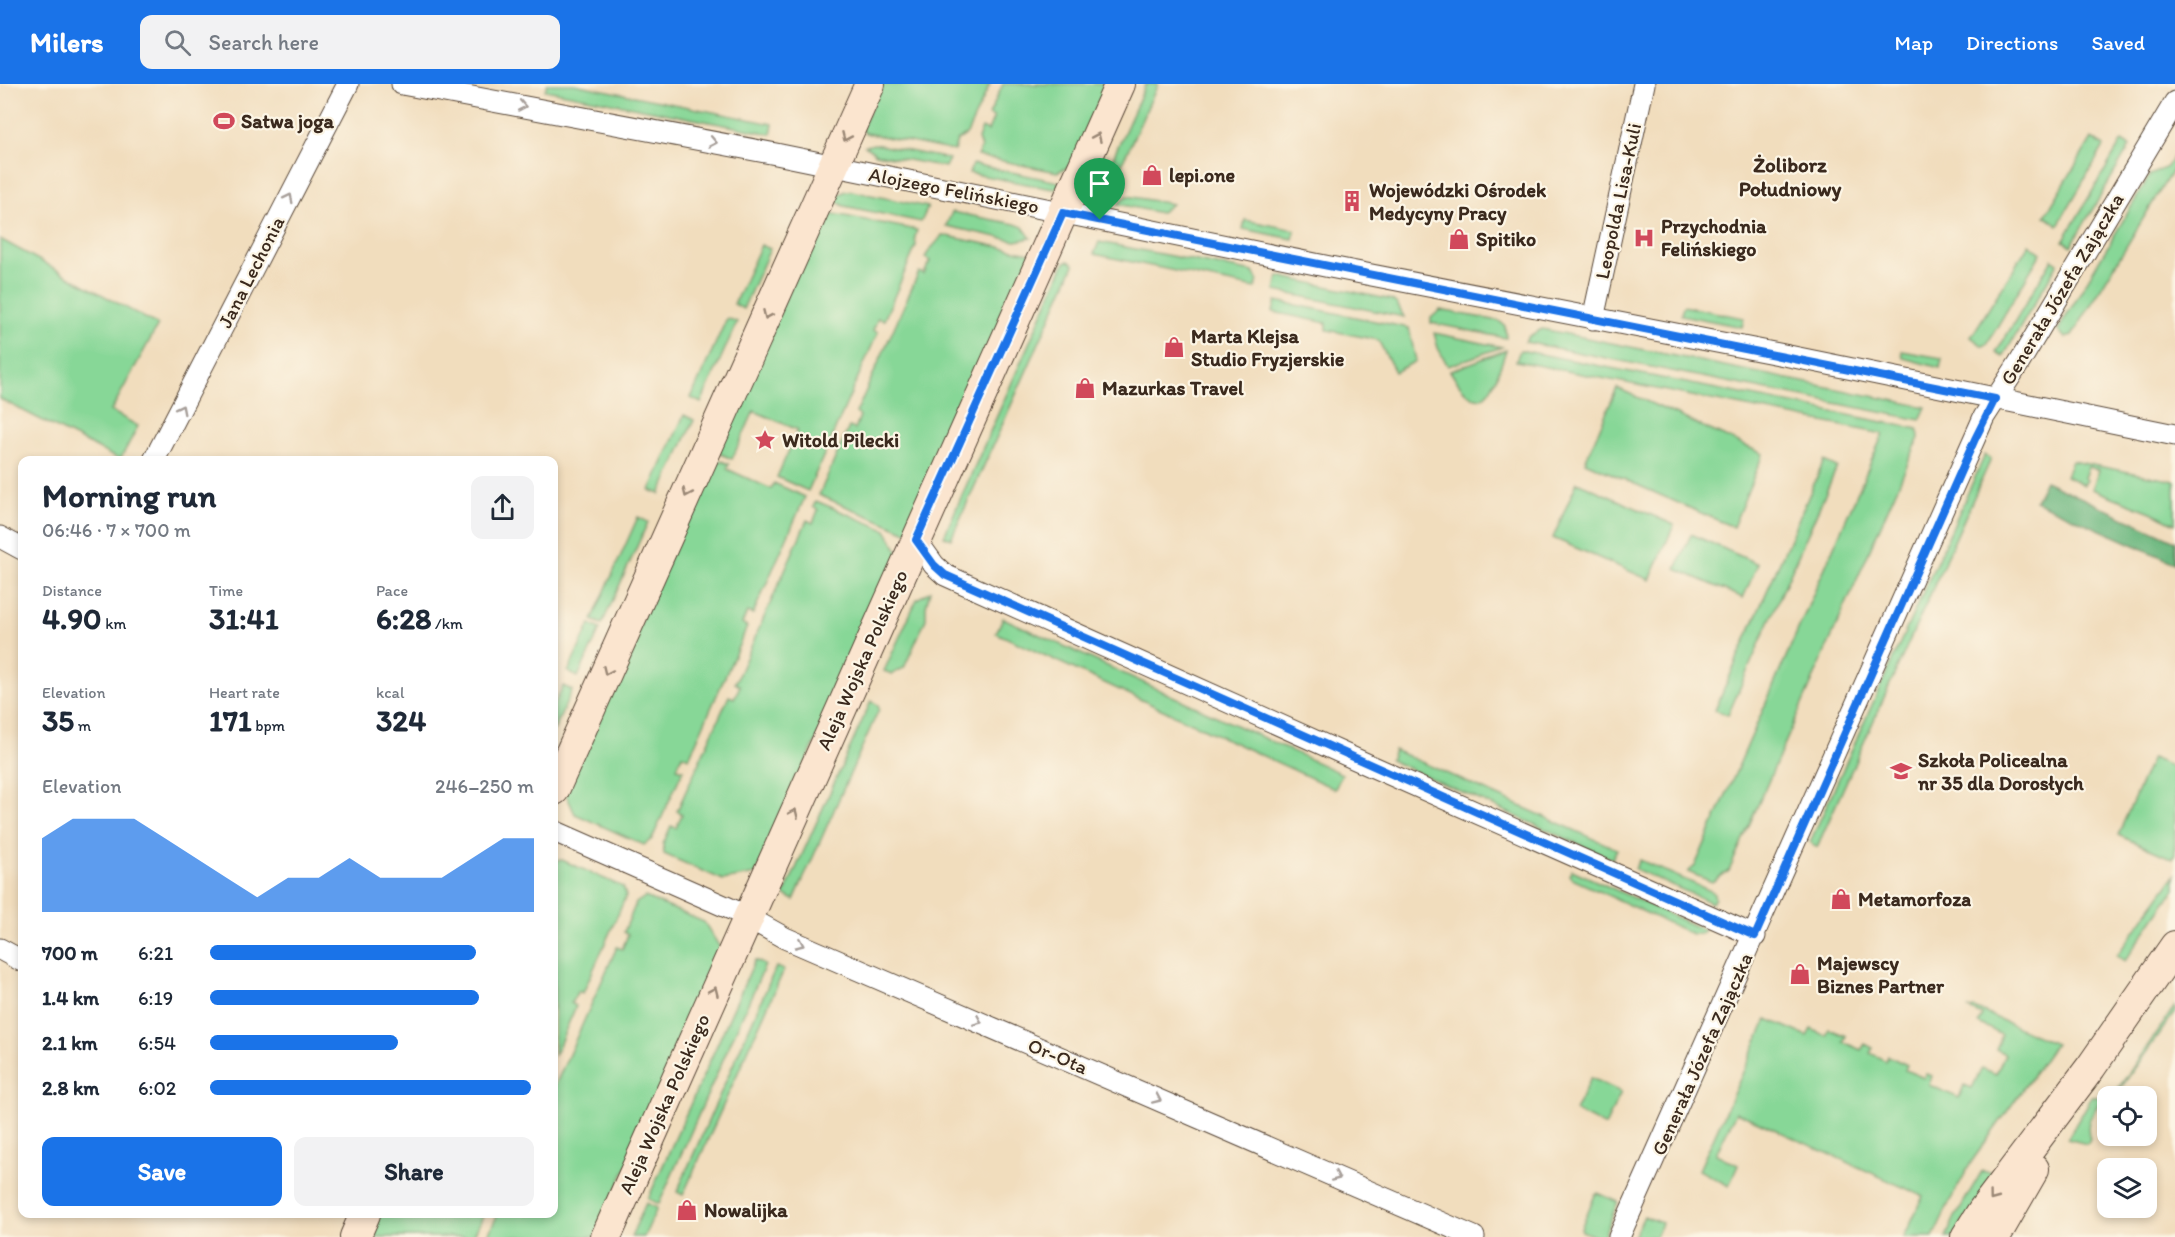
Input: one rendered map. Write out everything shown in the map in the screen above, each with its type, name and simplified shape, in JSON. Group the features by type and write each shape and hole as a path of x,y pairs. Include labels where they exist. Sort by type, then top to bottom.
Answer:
{"street":[{"name":"Jana Lechonia","path":"156,456 348,84"},
{"name":"Alojzego Felińskiego","path":"402,84 834,166 2175,435"},
{"path":"558,781 870,84"},
{"name":"Aleja Wojska Polskiego","path":"606,1237 1120,84"},
{"name":"Leopolda Lisa-Kuli","path":"1593,319 1644,84"},
{"name":"Generała Józefa Zajączka","path":"1619,1237 1975,439 1995,399 2019,363 2175,102"},
{"path":"0,537 18,547"},
{"path":"916,540 934,565 945,575 1391,776 1755,936"},
{"name":"Or-Ota","path":"558,833 748,917 807,947 1474,1237"},
{"path":"1966,1237 1983,1210 2091,1067 2175,946"},
{"path":"0,949 18,959"},
{"path":"1995,1237 2091,1067"},
{"path":"355,1237 363,1218"}],"green space":[{"path":"547,84 574,84 773,124 771,134 545,90"},
{"path":"882,84 990,84 967,134 957,141 954,151 865,133 861,129"},
{"path":"1003,84 1110,84 1074,165 1057,172 977,156 981,148 978,139 982,128 988,131 994,117 989,115"},
{"path":"1146,84 1158,84 1111,184 1103,180"},
{"path":"2092,138 2104,146 2058,225 2045,216"},
{"path":"2122,141 2130,146 2071,246 2063,241"},
{"path":"874,144 949,159 945,167 876,154 865,146"},
{"path":"2175,154 2175,166 2072,336 2065,338 2058,330 2150,175 2167,167"},
{"path":"973,164 1064,183 1055,189 969,173"},
{"path":"846,191 928,207 921,222 844,206 831,198"},
{"path":"1127,196 1172,204 1160,213 1118,204"},
{"path":"824,212 917,230 916,246 884,320 878,318 873,330 878,332 808,491 777,477 798,430 754,411 732,459 716,452"},
{"path":"952,212 1015,224 1023,227 1031,238 1016,241 946,226"},
{"path":"1245,220 1295,230 1293,239 1243,229"},
{"path":"942,235 1034,254 909,533 819,495 849,427 855,429 860,416 856,413 919,272 924,274 930,261 925,258"},
{"path":"0,239 158,325 111,411 138,426 122,456 112,456 0,399"},
{"path":"1099,242 1253,272 1258,281 1255,288 1094,254"},
{"path":"2029,244 2041,253 1987,344 1983,346 1971,337"},
{"path":"761,245 770,249 743,309 734,304"},
{"path":"2052,259 2058,263 2003,357 1996,353"},
{"path":"1069,261 1074,265 951,539 944,536 1065,262"},
{"path":"1278,276 1392,300 1404,317 1275,291"},
{"path":"1276,301 1409,328 1416,361 1395,372 1378,340 1327,330 1327,323 1273,312"},
{"path":"1683,306 1744,318 1742,327 1681,315"},
{"path":"1440,310 1499,321 1505,326 1506,338 1431,323 1431,318"},
{"path":"727,318 737,322 701,403 691,398"},
{"path":"1542,329 1926,407 1920,420 1525,342 1529,336"},
{"path":"1434,333 1502,347 1448,366 1438,348"},
{"path":"1506,350 1491,388 1486,395 1479,398 1471,396 1461,387 1450,371"},
{"path":"1520,350 1918,429 1919,438 1729,871 1712,882 1688,872 1695,866 1883,434 1516,361"},
{"path":"1902,351 1942,358 1940,368 1903,358"},
{"path":"1617,388 1763,454 1733,527 1585,462"},
{"path":"684,415 694,420 660,494 650,490"},
{"path":"1985,455 1991,459 1817,847 1810,842"},
{"path":"713,458 729,464 727,469 771,489 774,483 805,497 753,614 747,612 742,624 747,627 689,758 682,755 677,768 683,770 652,839 644,845 575,814 565,792"},
{"path":"1824,461 1837,467 1728,715 1715,710"},
{"path":"2072,461 2175,481 2175,524 2092,489 2099,470 2088,467 2084,478 2087,480 2084,485 2066,476"},
{"path":"2045,481 2175,541 2175,563 2035,501"},
{"path":"1577,482 1674,525 1650,580 1553,538"},
{"path":"816,501 886,530 900,554 756,874 723,880 664,854 663,844 671,826 676,828 682,814 677,811 729,696 734,698 740,686 735,683 807,520 813,523 818,510 813,507"},
{"path":"638,517 648,522 602,624 592,620"},
{"path":"1691,534 1758,564 1743,598 1676,569"},
{"path":"930,591 926,606 926,619 904,668 892,674 884,671 917,599"},
{"path":"1003,618 1342,774 1335,789 996,633"},
{"path":"590,624 600,629 578,677 568,672"},
{"path":"563,686 572,690 558,722 558,697"},
{"path":"871,701 878,705 879,709 794,900 784,895"},
{"path":"1394,750 1617,849 1612,859 1390,760"},
{"path":"2152,758 2175,768 2175,854 2173,859 2118,835"},
{"path":"558,860 562,860 623,887 626,896 583,993 578,991 571,1003 576,1006 558,1048"},
{"path":"1640,860 1713,892 1715,898 1712,903 1635,869"},
{"path":"1572,870 1704,930 1700,934 1692,934 1572,879 1569,875"},
{"path":"2175,875 2175,889 2125,961 2117,955"},
{"path":"645,897 704,922 723,952 595,1237 487,1237 496,1218 558,1218 558,1079 617,947 622,949 628,935 624,932 636,903"},
{"path":"755,960 765,965 659,1204 648,1199"},
{"path":"776,967 784,970 683,1195 677,1192"},
{"path":"2175,1006 2175,1012 2122,1086 2120,1086"},
{"path":"1974,1008 2055,1044 1972,1161 1933,1237 1904,1237 1923,1196 1736,1112 1716,1154 1738,1165 1729,1186 1699,1170 1767,1019 1807,1036 1811,1029 1826,1036 1829,1029 1846,1036 1843,1042 1861,1050 1865,1044 1873,1048 1870,1053 1886,1061 1888,1056 1907,1065 1905,1070 1924,1078 1926,1074 1932,1076 1929,1085 1959,1098 1964,1085 1972,1088 1982,1068 1996,1074 2005,1054 1996,1049 2002,1035 1978,1023 1982,1015 1969,1009"},
{"path":"1591,1078 1621,1092 1605,1126 1575,1111"},
{"path":"2092,1097 2097,1097 2097,1106 2089,1122 2090,1139 2087,1144 2067,1139"},
{"path":"1982,1171 1996,1174 1953,1237 1946,1237 1955,1217"},
{"path":"1598,1193 1618,1202 1603,1237 1596,1237 1582,1231 1581,1228 1595,1195"},
{"path":"646,1203 657,1208 644,1237 631,1237"},
{"path":"1644,1216 1661,1223 1656,1237 1634,1237"},
{"path":"374,1218 482,1218 473,1237 365,1237"}],"place":[{"name":"Satwa joga","path":"224,121"},
{"name":"lepi.one","path":"1152,175"},
{"name":"Wojewódzki Ośrodek Medycyny Pracy","path":"1352,201"},
{"name":"Przychodnia Felińskiego","path":"1644,238"},
{"name":"Spitiko","path":"1459,239"},
{"name":"Marta Klejsa Studio Fryzjerskie","path":"1174,347"},
{"name":"Mazurkas Travel","path":"1085,388"},
{"name":"Witold Pilecki","path":"765,440"},
{"name":"Szkoła Policealna nr 35 dla Dorosłych","path":"1901,771"},
{"name":"Metamorfoza","path":"1841,899"},
{"name":"Majewscy Biznes Partner","path":"1800,974"},
{"name":"Nowalijka","path":"687,1210"}],"district":[{"name":"Żoliborz Południowy","path":"1790,176"}],"route":[{"path":"1063,213 1100,220 1995,399 1984,417 1755,936 945,575 934,565 916,540 1063,213"}]}
